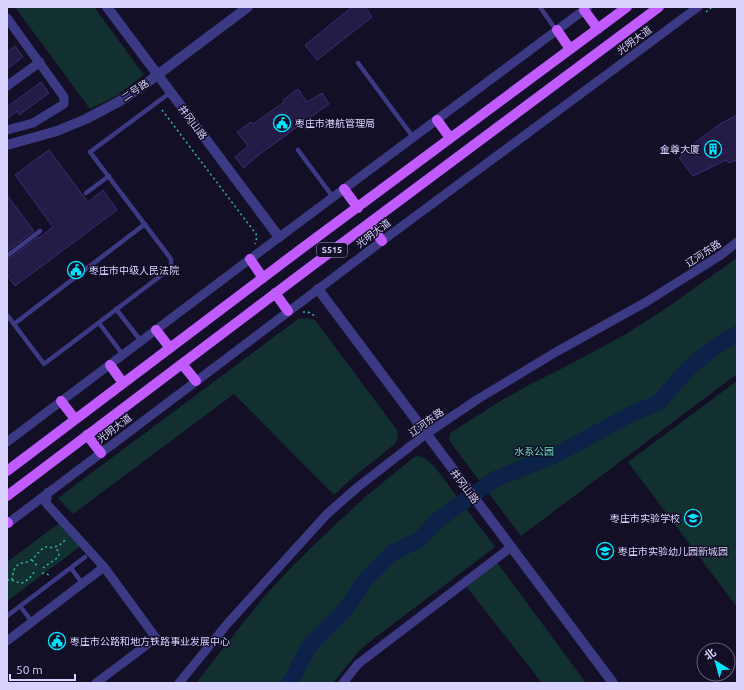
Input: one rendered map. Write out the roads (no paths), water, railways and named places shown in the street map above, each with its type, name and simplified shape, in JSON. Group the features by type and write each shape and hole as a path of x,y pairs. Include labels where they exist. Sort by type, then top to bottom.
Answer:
{"main road":[{"name":"S515","path":"7,470 627,7"},
{"name":"光明大道","path":"7,496 275,293 659,7"},
{"path":"584,8 598,29"},
{"path":"557,30 570,49"},
{"path":"437,120 450,138"},
{"path":"344,189 358,208"},
{"path":"369,223 382,241"},
{"path":"250,259 263,278"},
{"path":"275,293 288,312"},
{"path":"156,330 170,348"},
{"path":"182,364 196,381"},
{"path":"110,365 123,383"},
{"path":"61,401 75,419"},
{"path":"87,435 101,452"}],"street":[{"name":"井冈山路","path":"108,7 279,237"},
{"name":"二号路","path":"7,145 57,130 86,119 120,101 248,7"},
{"name":"光明大道","path":"7,523 382,241 698,7"},
{"path":"7,442 557,30 584,8"},
{"path":"7,130 33,123 64,104 64,97 40,62 8,21"},
{"path":"7,86 40,62"},
{"name":"辽河东路","path":"180,683 228,623 327,514 359,486 426,434 478,399 556,352 646,302 721,255 737,242"},
{"name":"井冈山路","path":"318,289 613,683"},
{"path":"48,492 46,503 104,567 156,638 96,683"},
{"path":"343,683 358,664 364,659 511,547"},
{"path":"7,641 104,567"}],"lane":[{"path":"540,7 557,30"},
{"path":"358,63 414,137"},
{"path":"7,315 44,364 170,268 171,259 90,152 171,92"},
{"path":"298,150 333,197"},
{"path":"86,193 109,176"},
{"path":"14,324 144,224"},
{"path":"7,256 40,231"},
{"path":"116,309 141,341"},
{"path":"98,323 123,355"},
{"path":"7,616 85,557"},
{"path":"71,568 82,583"},
{"path":"20,606 32,622"}],"waterway":[{"path":"290,683 309,646 345,610 367,578 392,553 420,539 438,520 495,479 554,456 633,413 658,403 690,367 715,347 737,334"}],"place":[{"name":"枣庄市港航管理局","path":"282,123"},
{"name":"金尊大厦","path":"713,149"},
{"name":"枣庄市中级人民法院","path":"76,270"},
{"name":"枣庄市实验学校","path":"693,518"},
{"name":"枣庄市实验幼儿园新城园","path":"605,551"},
{"name":"枣庄市公路和地方铁路事业发展中心","path":"57,641"}],"park label":[{"name":"水系公园","path":"534,451"}]}
